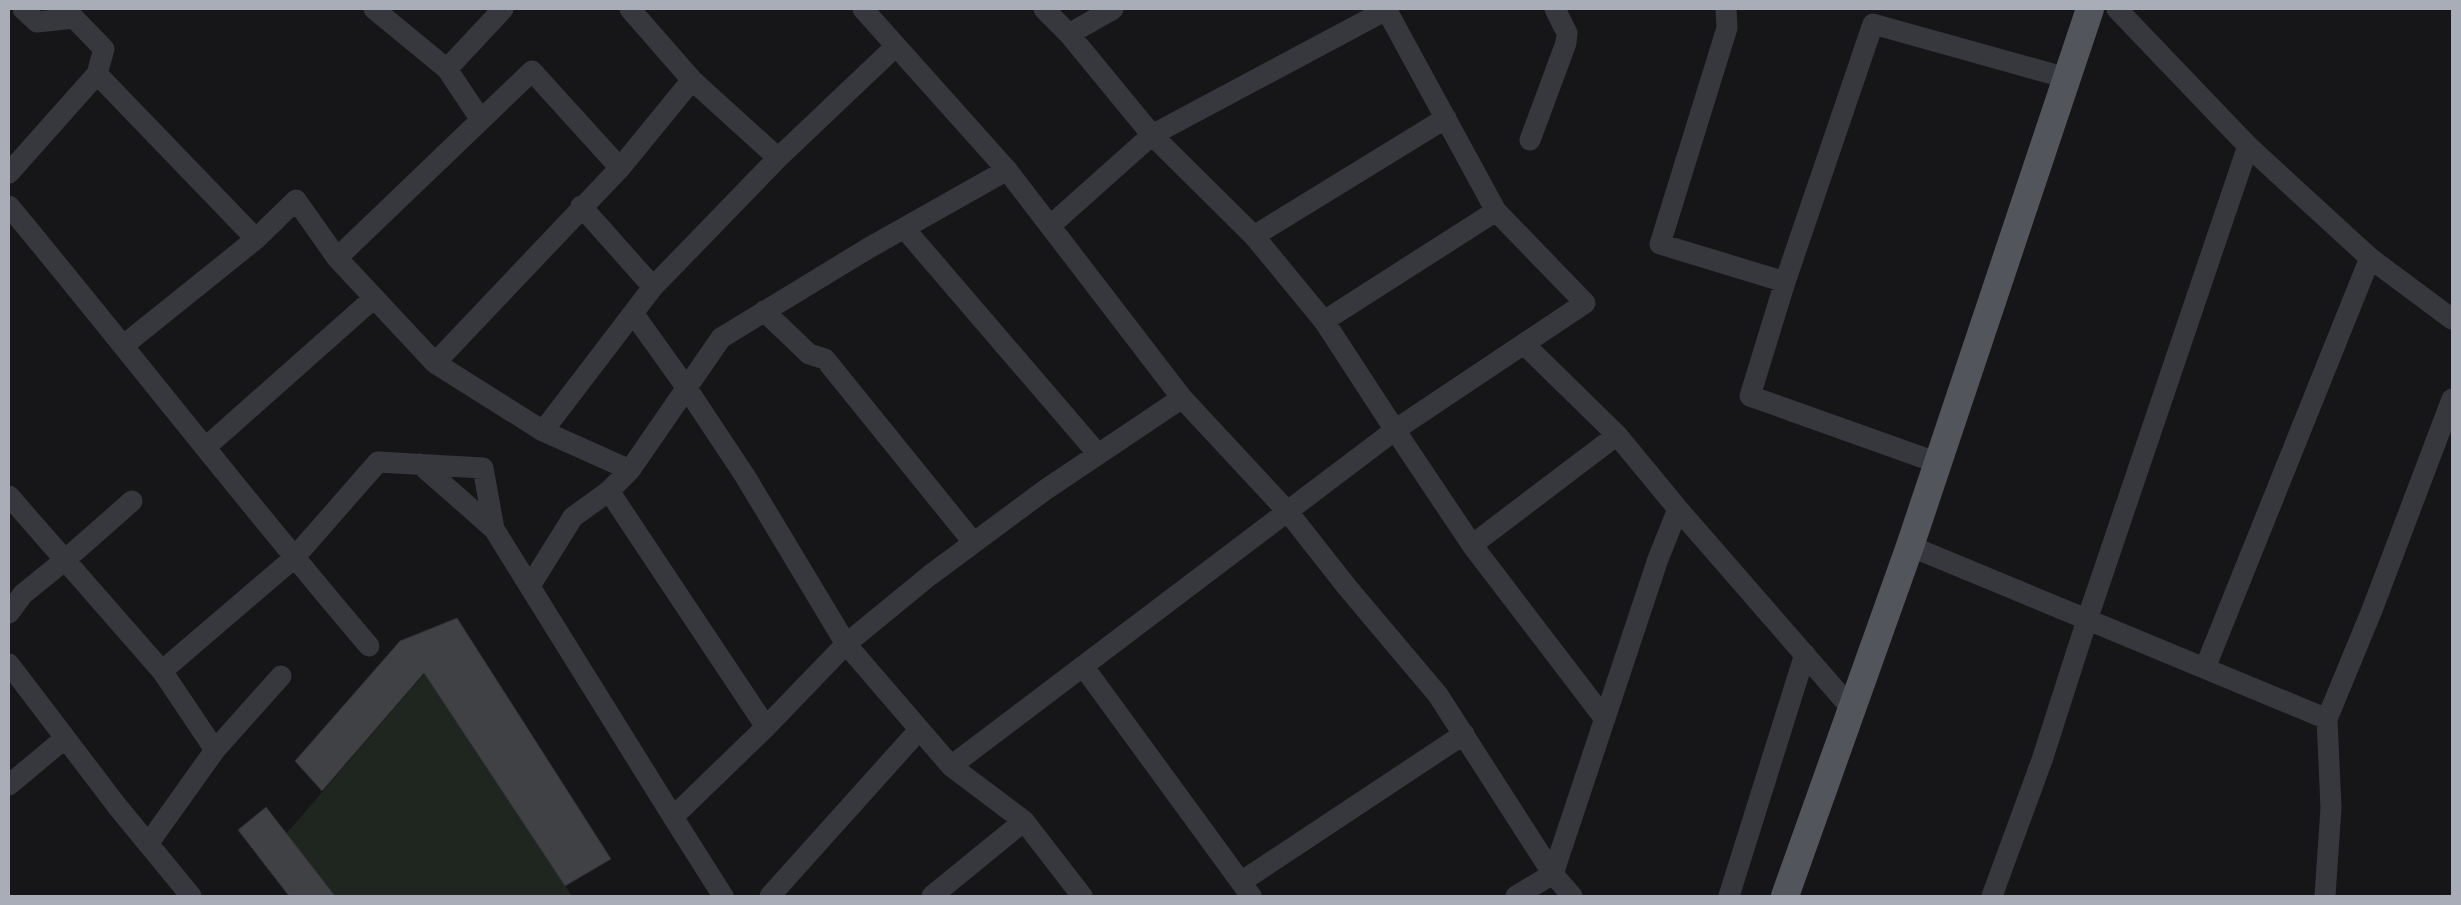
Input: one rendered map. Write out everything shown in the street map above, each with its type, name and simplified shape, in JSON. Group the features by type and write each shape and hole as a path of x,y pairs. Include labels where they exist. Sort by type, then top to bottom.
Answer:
{"main road":[{"path":"1785,896 1910,546 2090,9"}],"street":[{"path":"9,173 97,74 104,49 74,18 37,22 23,9"},
{"path":"374,9 447,69 481,120"},
{"path":"447,69 503,9"},
{"path":"630,9 692,80 778,158"},
{"path":"863,9 1007,170 1182,398 1288,512 1347,587 1438,696 1553,874 1572,896"},
{"path":"1044,9 1069,34 1152,135 1254,236 1324,320 1472,545 1605,719"},
{"path":"1069,34 1113,9"},
{"path":"951,766 1395,430 1585,302 1496,211 1387,9 1152,135 1050,226"},
{"path":"1530,140 1566,43 1567,33 1555,9"},
{"path":"1726,9 1727,28 1660,244 1786,282"},
{"path":"2117,9 2248,146 2370,258 2452,319"},
{"path":"1938,463 1750,396 1786,282 1876,17 2067,78"},
{"path":"543,431 653,287 778,158 896,46"},
{"path":"337,258 532,71 620,168"},
{"path":"97,74 256,239"},
{"path":"435,363 581,206 620,168 692,80"},
{"path":"1254,236 1446,118"},
{"path":"1992,896 2042,760 2087,620 2248,146"},
{"path":"530,586 573,517 609,492 630,470 686,386 721,338 904,228 1007,170"},
{"path":"124,345 256,239 296,200 337,258 435,363 543,431 630,470"},
{"path":"9,206 124,345 294,558 369,646"},
{"path":"581,206 653,287"},
{"path":"1324,320 1496,211"},
{"path":"904,228 1098,454"},
{"path":"2205,668 2370,258"},
{"path":"206,447 374,298"},
{"path":"764,312 809,354 825,359 973,542"},
{"path":"633,314 686,386 746,476 846,644 951,766 1024,821 1082,896"},
{"path":"1524,344 1617,435 1678,509 1852,709"},
{"path":"673,817 766,727 846,644 928,576 1098,454 1182,398"},
{"path":"2325,896 2331,808 2327,719 2372,610 2452,399"},
{"path":"1472,545 1617,435"},
{"path":"162,671 294,558 378,462 483,468 494,530"},
{"path":"420,464 494,530 723,896"},
{"path":"609,492 766,727"},
{"path":"9,496 162,671 215,750"},
{"path":"9,613 23,594 132,501"},
{"path":"1516,896 1553,874 1658,559 1678,509"},
{"path":"1910,546 2327,719"},
{"path":"1729,896 1805,654"},
{"path":"9,664 64,739 191,896"},
{"path":"1083,666 1246,889 1464,734"},
{"path":"148,844 215,750 281,676"},
{"path":"770,896 919,730"},
{"path":"9,785 64,739"},
{"path":"932,896 1024,821"}],"shaded area":[{"path":"425,673 572,896 334,896 286,834"}],"building":[{"path":"457,618 611,859 565,886 424,673 322,791 295,761 400,641"},
{"path":"266,807 335,896 289,896 238,830"}]}
